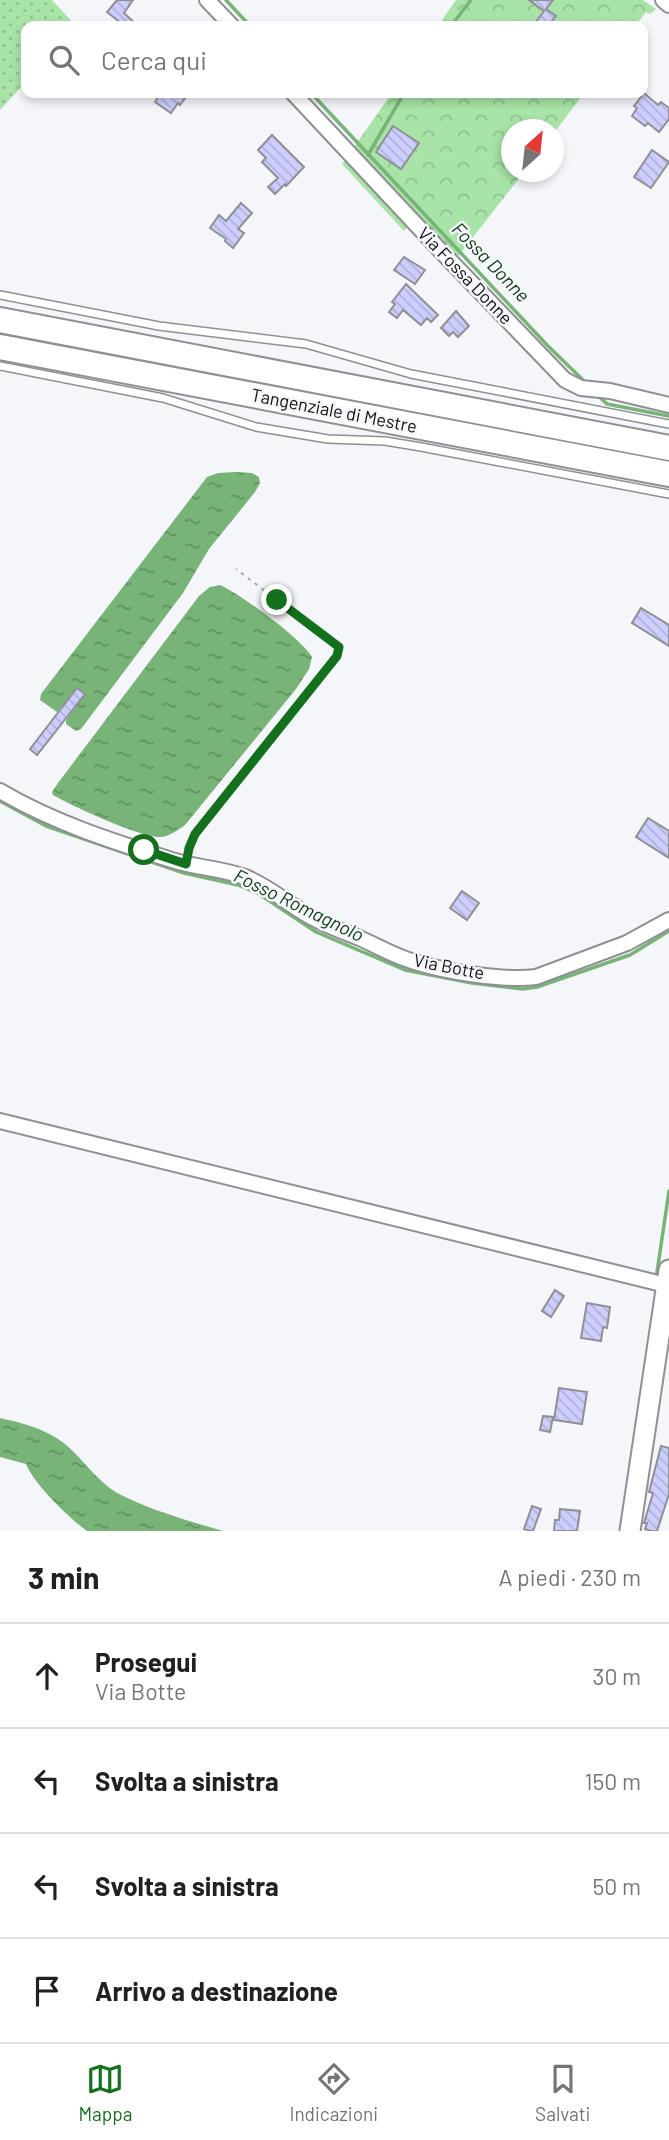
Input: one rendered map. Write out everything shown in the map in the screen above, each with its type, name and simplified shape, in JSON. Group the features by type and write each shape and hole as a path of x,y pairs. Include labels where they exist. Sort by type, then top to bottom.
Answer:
{"highway":[{"name":"Tangenziale di Mestre","path":"0,320 669,447"},
{"name":"Tangenziale di Mestre","path":"0,346 669,474"}],"street":[{"path":"208,0 227,21"},
{"path":"663,0 669,5"},
{"name":"Via Fossa Donne","path":"298,98 565,380 581,388 610,391 669,405"},
{"name":"Via Botte","path":"0,791 47,816 186,864 224,870 246,877 271,890 310,917 400,957 431,966 473,973 536,977 627,943 669,920"},
{"path":"0,1121 668,1278 630,1531"}],"lane":[{"path":"0,295 159,326 306,344 411,374 669,424"},
{"path":"0,366 163,398 256,426 328,439 397,443 669,494"}],"path":[{"path":"186,864 195,834 337,656 339,647 236,569"}],"green space":[{"path":"0,0 52,0 71,21 21,21 21,87 0,110"},
{"path":"456,0 643,0 656,9 650,14 646,12 639,21 441,21"},
{"path":"388,98 580,98 564,120 501,119 501,182 516,182 456,259 414,219 404,231 342,164"}],"water":[{"path":"236,472 252,473 259,477 260,483 255,492 209,549 183,593 81,729 76,731 66,724 66,720 85,693 77,688 57,712 40,700 41,694 207,477"},
{"path":"220,585 269,617 296,639 312,657 309,669 296,689 185,825 171,834 161,837 138,832 53,795 58,783 199,596 210,587"},
{"path":"0,1418 34,1427 58,1439 105,1484 121,1495 158,1511 223,1531 87,1531 53,1500 36,1481 26,1464 0,1457"}],"building":[{"path":"117,0 133,0 124,13 133,21 119,21 107,12"},
{"path":"529,0 553,0 546,9 556,16 552,21 537,21 544,11"},
{"path":"648,96 658,105 661,102 669,108 669,119 659,132 648,123 645,126 632,116 637,108 634,106 640,98"},
{"path":"158,98 185,98 171,113 155,102"},
{"path":"393,126 419,143 401,169 376,152"},
{"path":"272,135 304,167 275,194 268,187 278,178 262,162 266,158 258,150"},
{"path":"652,150 669,162 651,188 634,177"},
{"path":"241,203 252,213 238,229 244,233 233,248 226,239 210,228 219,215 226,221"},
{"path":"404,257 425,270 415,284 394,270"},
{"path":"406,284 438,315 431,322 427,318 421,325 403,310 397,318 389,312 395,304 392,302"},
{"path":"456,311 469,326 458,337 453,332 449,336 441,328"},
{"path":"641,608 669,625 669,646 632,623"},
{"path":"77,688 85,694 37,755 30,749"},
{"path":"648,818 669,831 669,858 636,837"},
{"path":"462,891 479,903 467,920 450,908"},
{"path":"555,1290 564,1296 551,1317 542,1311"},
{"path":"587,1303 610,1307 607,1328 603,1327 601,1341 581,1338"},
{"path":"559,1388 587,1392 582,1424 554,1420"},
{"path":"543,1416 553,1417 550,1432 540,1430"},
{"path":"661,1446 669,1448 669,1494 657,1531 651,1531 645,1529 647,1523 644,1523 653,1493 649,1492"},
{"path":"532,1506 541,1509 533,1531 530,1531 524,1529"},
{"path":"560,1509 580,1511 577,1531 554,1531"}],"waterway":[{"name":"Fossa Donne","path":"226,0 245,21"},
{"path":"455,21 471,0"},
{"name":"Fossa Donne","path":"316,98 547,345 586,383"},
{"path":"368,155 401,98"},
{"name":"Fossa Donne","path":"596,394 607,404 669,416"},
{"name":"Fosso Romagnolo","path":"0,801 46,826 184,873 238,885 259,894 316,932 405,970 472,983 523,989 537,987 630,955 669,931"},
{"name":"Fosso Romagnolo","path":"656,1279 669,1191"}],"route":[{"path":"144,850 186,864 195,834 337,656 339,647 331,639 277,600"}]}
